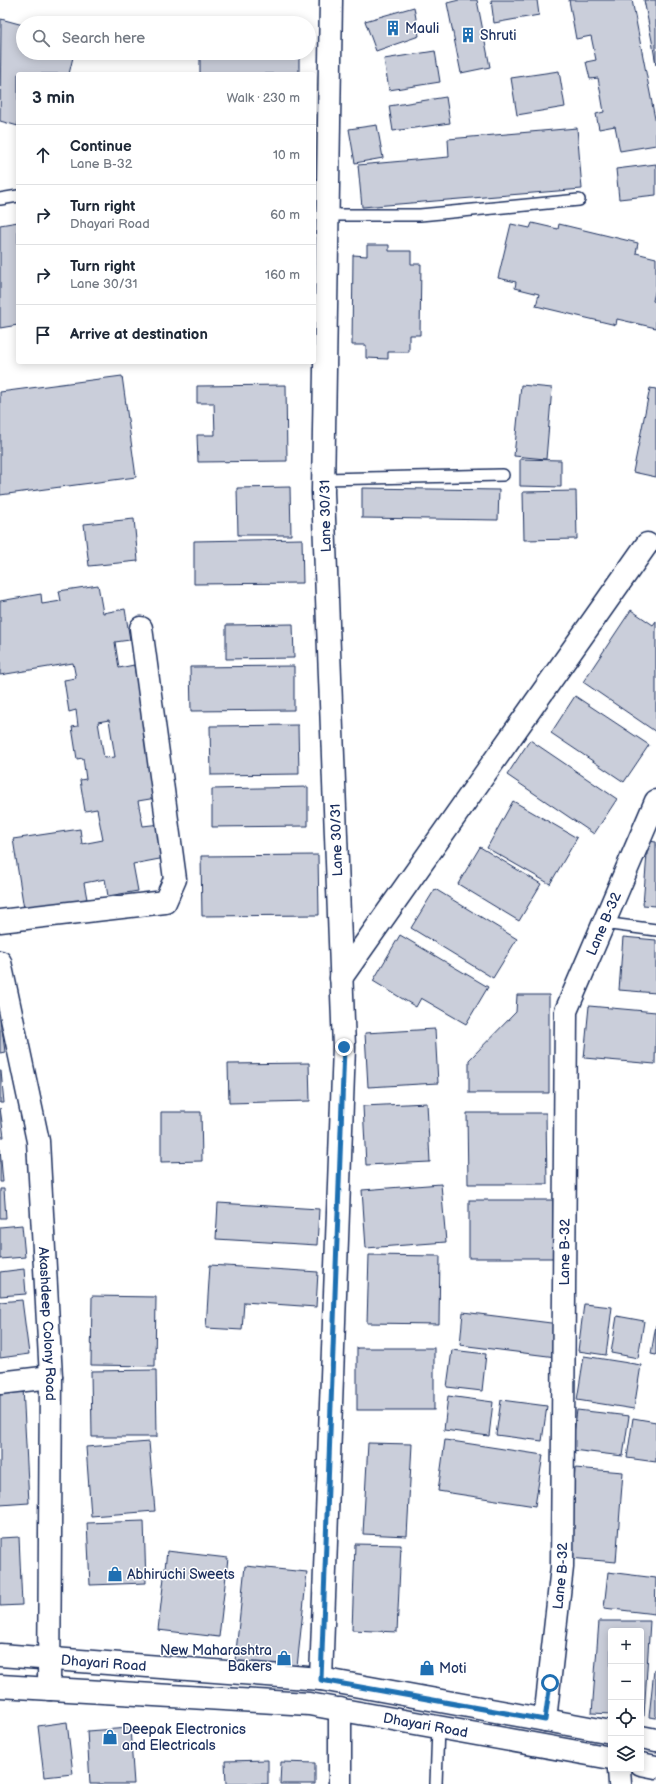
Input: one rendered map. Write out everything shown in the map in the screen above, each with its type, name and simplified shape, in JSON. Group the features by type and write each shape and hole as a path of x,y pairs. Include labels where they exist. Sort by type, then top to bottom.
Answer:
{"street":[{"name":"Lane 30/31","path":"321,1680 344,1047 324,478 331,0"},
{"path":"341,978 647,544"},
{"path":"0,921 165,902 175,879 141,628"},
{"name":"Lane B-32","path":"545,1720 562,1567 566,1011 656,801"},
{"name":"Akashdeep Colony Road","path":"0,962 38,1141 51,1377 49,1689"},
{"path":"0,1383 51,1377"},
{"name":"Dhayari Road","path":"0,1655 321,1680 608,1731"},
{"name":"Dhayari Road","path":"0,1686 309,1704 608,1757"},
{"path":"340,1709 340,1784"},
{"path":"644,1738 656,1740"},
{"path":"644,1765 656,1767"},
{"path":"619,1772 620,1784"}],"lane":[{"path":"0,199 16,196"},
{"path":"328,215 420,215 578,200"},
{"path":"324,478 503,475"},
{"path":"604,923 656,930"},
{"path":"436,1784 438,1727"}],"building":[{"name":"Shruti","path":"459,0 477,0 490,67 461,73 447,3"},
{"path":"491,0 537,0 539,15 494,23"},
{"path":"569,0 632,0 656,124 656,145 620,151 615,126 599,129 596,114 604,112 598,78 590,79 586,62 596,60 591,36 576,39"},
{"path":"644,0 656,0 656,65 652,41"},
{"name":"Mauli","path":"414,7 419,36 376,51 365,21"},
{"path":"1,19 16,23 16,60 72,60 69,72 16,72 16,125 0,121"},
{"path":"435,51 440,82 389,90 384,59"},
{"path":"200,60 299,60 299,72 200,72"},
{"path":"559,71 565,107 517,115 511,78"},
{"path":"446,97 450,123 393,131 389,106"},
{"path":"377,125 383,158 355,163 349,129"},
{"path":"577,128 582,189 362,207 358,165 449,157 448,139"},
{"path":"656,164 656,195 619,199 616,169"},
{"path":"16,222 16,325 0,328 0,225"},
{"path":"532,223 558,229 559,224 638,243 636,253 656,258 656,288 653,301 656,302 656,328 617,319 616,325 536,306 539,294 515,288 516,282 498,278 511,224 530,228"},
{"path":"367,245 389,245 389,251 411,251 411,264 421,264 420,335 409,335 409,352 388,352 388,359 366,358 366,345 352,345 353,255 367,256"},
{"path":"122,376 136,477 0,495 0,392"},
{"path":"286,385 287,461 198,462 197,435 215,435 214,403 197,403 197,386"},
{"path":"521,385 552,388 546,459 514,456"},
{"path":"650,388 656,389 656,477 633,472"},
{"path":"520,459 561,460 561,487 520,486"},
{"path":"290,487 291,535 238,535 237,488"},
{"path":"362,488 499,490 498,520 362,518"},
{"path":"576,491 577,539 524,540 523,492"},
{"path":"134,519 138,561 89,566 84,524"},
{"path":"302,539 303,583 194,584 194,541"},
{"path":"98,585 103,613 125,609 130,640 115,642 119,668 134,665 156,798 138,801 143,826 160,824 165,858 133,864 138,891 108,896 105,879 84,883 87,899 24,909 13,839 80,829 82,844 103,840 97,809 85,811 80,780 86,779 83,758 77,759 72,727 78,726 76,710 69,712 64,680 76,678 73,663 0,675 0,601 41,594 42,604 61,601 59,591","holes":["109,720 115,757 104,758 98,722"]},
{"path":"631,610 653,625 656,621 656,732 583,682"},
{"path":"293,624 294,658 226,659 226,625"},
{"path":"294,666 294,710 191,711 190,667"},
{"path":"575,696 649,745 624,782 551,733"},
{"path":"298,725 299,774 211,775 210,726"},
{"path":"530,740 617,799 594,834 507,775"},
{"path":"308,787 308,826 212,827 212,789"},
{"path":"513,801 577,838 550,884 487,848"},
{"path":"648,841 656,842 656,906 643,905"},
{"path":"480,847 541,884 519,921 458,884"},
{"path":"318,855 319,915 202,916 201,856"},
{"path":"435,889 517,939 493,978 411,928"},
{"path":"400,935 488,987 466,1024 421,998 416,1007 373,981"},
{"path":"623,937 656,940 656,993 619,990"},
{"path":"517,995 549,995 549,1093 469,1093 469,1060 516,1012"},
{"path":"589,1006 656,1012 655,1064 584,1058"},
{"path":"0,1013 5,1052 0,1053"},
{"path":"435,1029 438,1083 368,1087 365,1033"},
{"path":"309,1063 310,1101 229,1103 228,1064"},
{"path":"1,1071 4,1103 0,1103"},
{"path":"427,1103 430,1162 366,1165 363,1106"},
{"path":"0,1108 4,1137 0,1137"},
{"path":"161,1112 201,1112 202,1161 161,1162"},
{"path":"467,1113 546,1113 547,1184 468,1184"},
{"path":"0,1149 3,1182 0,1182"},
{"path":"441,1184 446,1242 366,1248 362,1190"},
{"path":"0,1189 4,1189 6,1218 0,1218"},
{"path":"469,1200 553,1200 553,1258 469,1258"},
{"path":"218,1203 319,1209 317,1245 216,1239"},
{"path":"22,1225 25,1257 0,1259 0,1227"},
{"path":"369,1255 440,1256 439,1324 367,1323"},
{"path":"210,1265 318,1272 316,1307 244,1302 242,1330 206,1328"},
{"path":"24,1269 26,1294 0,1296 0,1272"},
{"path":"92,1296 156,1297 155,1366 91,1365"},
{"path":"22,1300 29,1354 0,1358 0,1302"},
{"path":"584,1304 612,1307 606,1355 578,1351"},
{"path":"463,1312 559,1324 556,1357 460,1345"},
{"path":"617,1316 644,1321 638,1358 611,1353"},
{"path":"656,1325 656,1355 651,1354"},
{"path":"357,1348 434,1348 434,1410 357,1410"},
{"path":"452,1350 486,1354 482,1391 447,1387"},
{"path":"584,1356 641,1365 634,1409 577,1400"},
{"path":"156,1370 157,1437 92,1437 91,1371"},
{"path":"23,1387 29,1503 0,1505 0,1388"},
{"path":"448,1396 493,1402 489,1436 444,1430"},
{"path":"501,1400 547,1406 542,1441 496,1435"},
{"path":"577,1410 629,1416 623,1456 572,1450"},
{"path":"633,1418 656,1422 656,1462 627,1458"},
{"path":"445,1440 543,1455 535,1506 438,1491"},
{"path":"149,1442 155,1511 91,1516 86,1447"},
{"path":"368,1443 412,1444 407,1536 363,1534"},
{"path":"575,1468 623,1472 616,1562 569,1558"},
{"path":"144,1521 146,1583 90,1585 87,1523"},
{"path":"19,1537 22,1605 0,1606 0,1538"},
{"path":"355,1544 401,1545 397,1632 352,1630"},
{"path":"167,1551 228,1558 219,1637 158,1630"},
{"path":"245,1566 307,1572 297,1667 235,1661"},
{"path":"608,1572 656,1578 655,1614 604,1608"},
{"path":"599,1621 650,1621 644,1716 644,1628 608,1628 608,1714 592,1713"},
{"path":"654,1670 656,1671 656,1718 649,1717"},
{"path":"67,1722 73,1774 44,1777 38,1726"},
{"path":"130,1728 134,1784 90,1784 87,1731"},
{"path":"268,1760 268,1784 226,1784 225,1761"},
{"path":"281,1762 315,1763 315,1784 280,1784"}],"place":[{"name":"Mauli","path":"393,28"},
{"name":"Shruti","path":"468,35"},
{"name":"Abhiruchi Sweets","path":"115,1574"},
{"name":"New Maharashtra Bakers","path":"284,1658"},
{"name":"Moti","path":"427,1668"},
{"name":"Deepak Electronics and Electricals","path":"110,1737"}],"route":[{"path":"344,1047 321,1680 545,1720 550,1683"}]}
